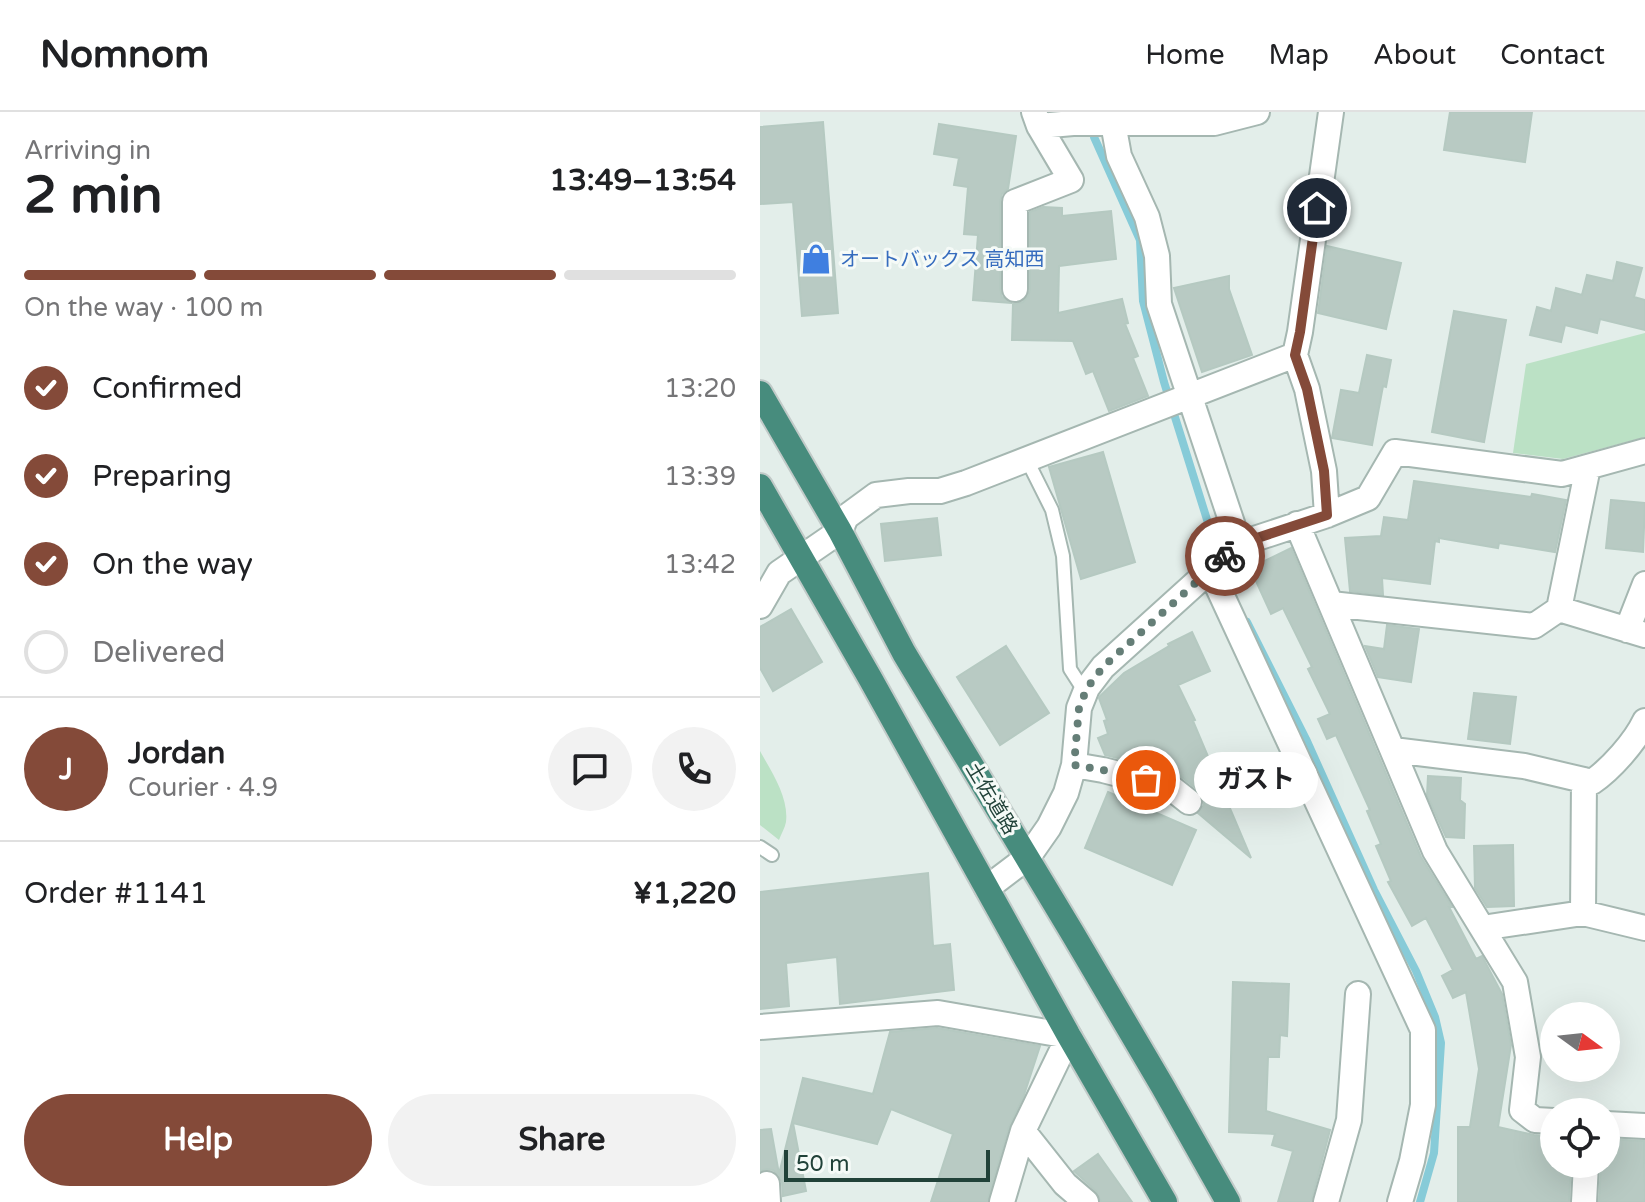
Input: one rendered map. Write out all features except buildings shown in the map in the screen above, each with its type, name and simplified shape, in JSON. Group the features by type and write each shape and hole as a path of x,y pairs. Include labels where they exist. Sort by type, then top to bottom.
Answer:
{"highway":[{"name":"土佐道路","path":"760,393 840,531 904,653 1028,857 1228,1202"},
{"path":"760,486 1165,1202"}],"street":[{"path":"1036,119 1073,123 1113,118 1214,123 1257,112"},
{"path":"1327,515 1324,471 1307,389 1295,355 1331,112"},
{"path":"1113,118 1119,156 1147,217 1157,256 1159,304 1239,544"},
{"path":"1015,289 1015,202 1071,180 1036,119"},
{"path":"760,606 770,574 801,558 840,531 846,517 876,495 940,491 966,483 1295,355"},
{"path":"987,888 1028,857 1049,827 1066,793 1074,765 1079,708 1087,688 1103,667 1239,544 1368,498 1395,452 1562,474 1645,451"},
{"path":"1331,604 1534,626 1559,609 1588,467"},
{"path":"1297,524 1435,851 1515,982 1528,1057 1522,1110 1540,1120"},
{"path":"1210,570 1423,1030 1423,1105 1400,1202"},
{"path":"1559,609 1636,633 1645,584"},
{"path":"1393,750 1524,766 1592,782 1620,756 1645,721"},
{"path":"1074,765 1170,787 1189,802"},
{"path":"1583,913 1584,780"},
{"path":"1482,928 1583,913 1645,928"},
{"path":"1326,1202 1349,1120 1358,994"},
{"path":"760,1027 938,1013 1069,1036 1023,1131 1002,1202"},
{"path":"1620,1125 1645,1126"},
{"path":"1023,1131 1065,1184 1086,1202"},
{"path":"1584,1202 1585,1178"}],"lane":[{"path":"1026,458 1052,510 1063,556 1070,669 1079,683 1087,688"},
{"path":"760,847 772,855"}],"green space":[{"path":"1645,333 1645,437 1563,459 1513,453 1526,364"},
{"path":"760,751 785,803 786,822 779,840 760,825"}],"waterway":[{"path":"1095,125 1094,137 1140,240 1143,301 1164,382 1219,558"},
{"path":"1247,622 1306,739 1435,1017 1441,1043 1434,1153 1420,1202"}],"way so far":[{"path":"1146,780 1074,765 1079,708 1087,688 1103,667 1225,556"}],"place":[{"name":"オートバックス 高知西","path":"816,259"},
{"name":"ガスト","path":"1146,780"}],"route":[{"path":"1225,556 1239,544 1327,515 1324,471 1307,389 1295,355 1317,208"}]}
